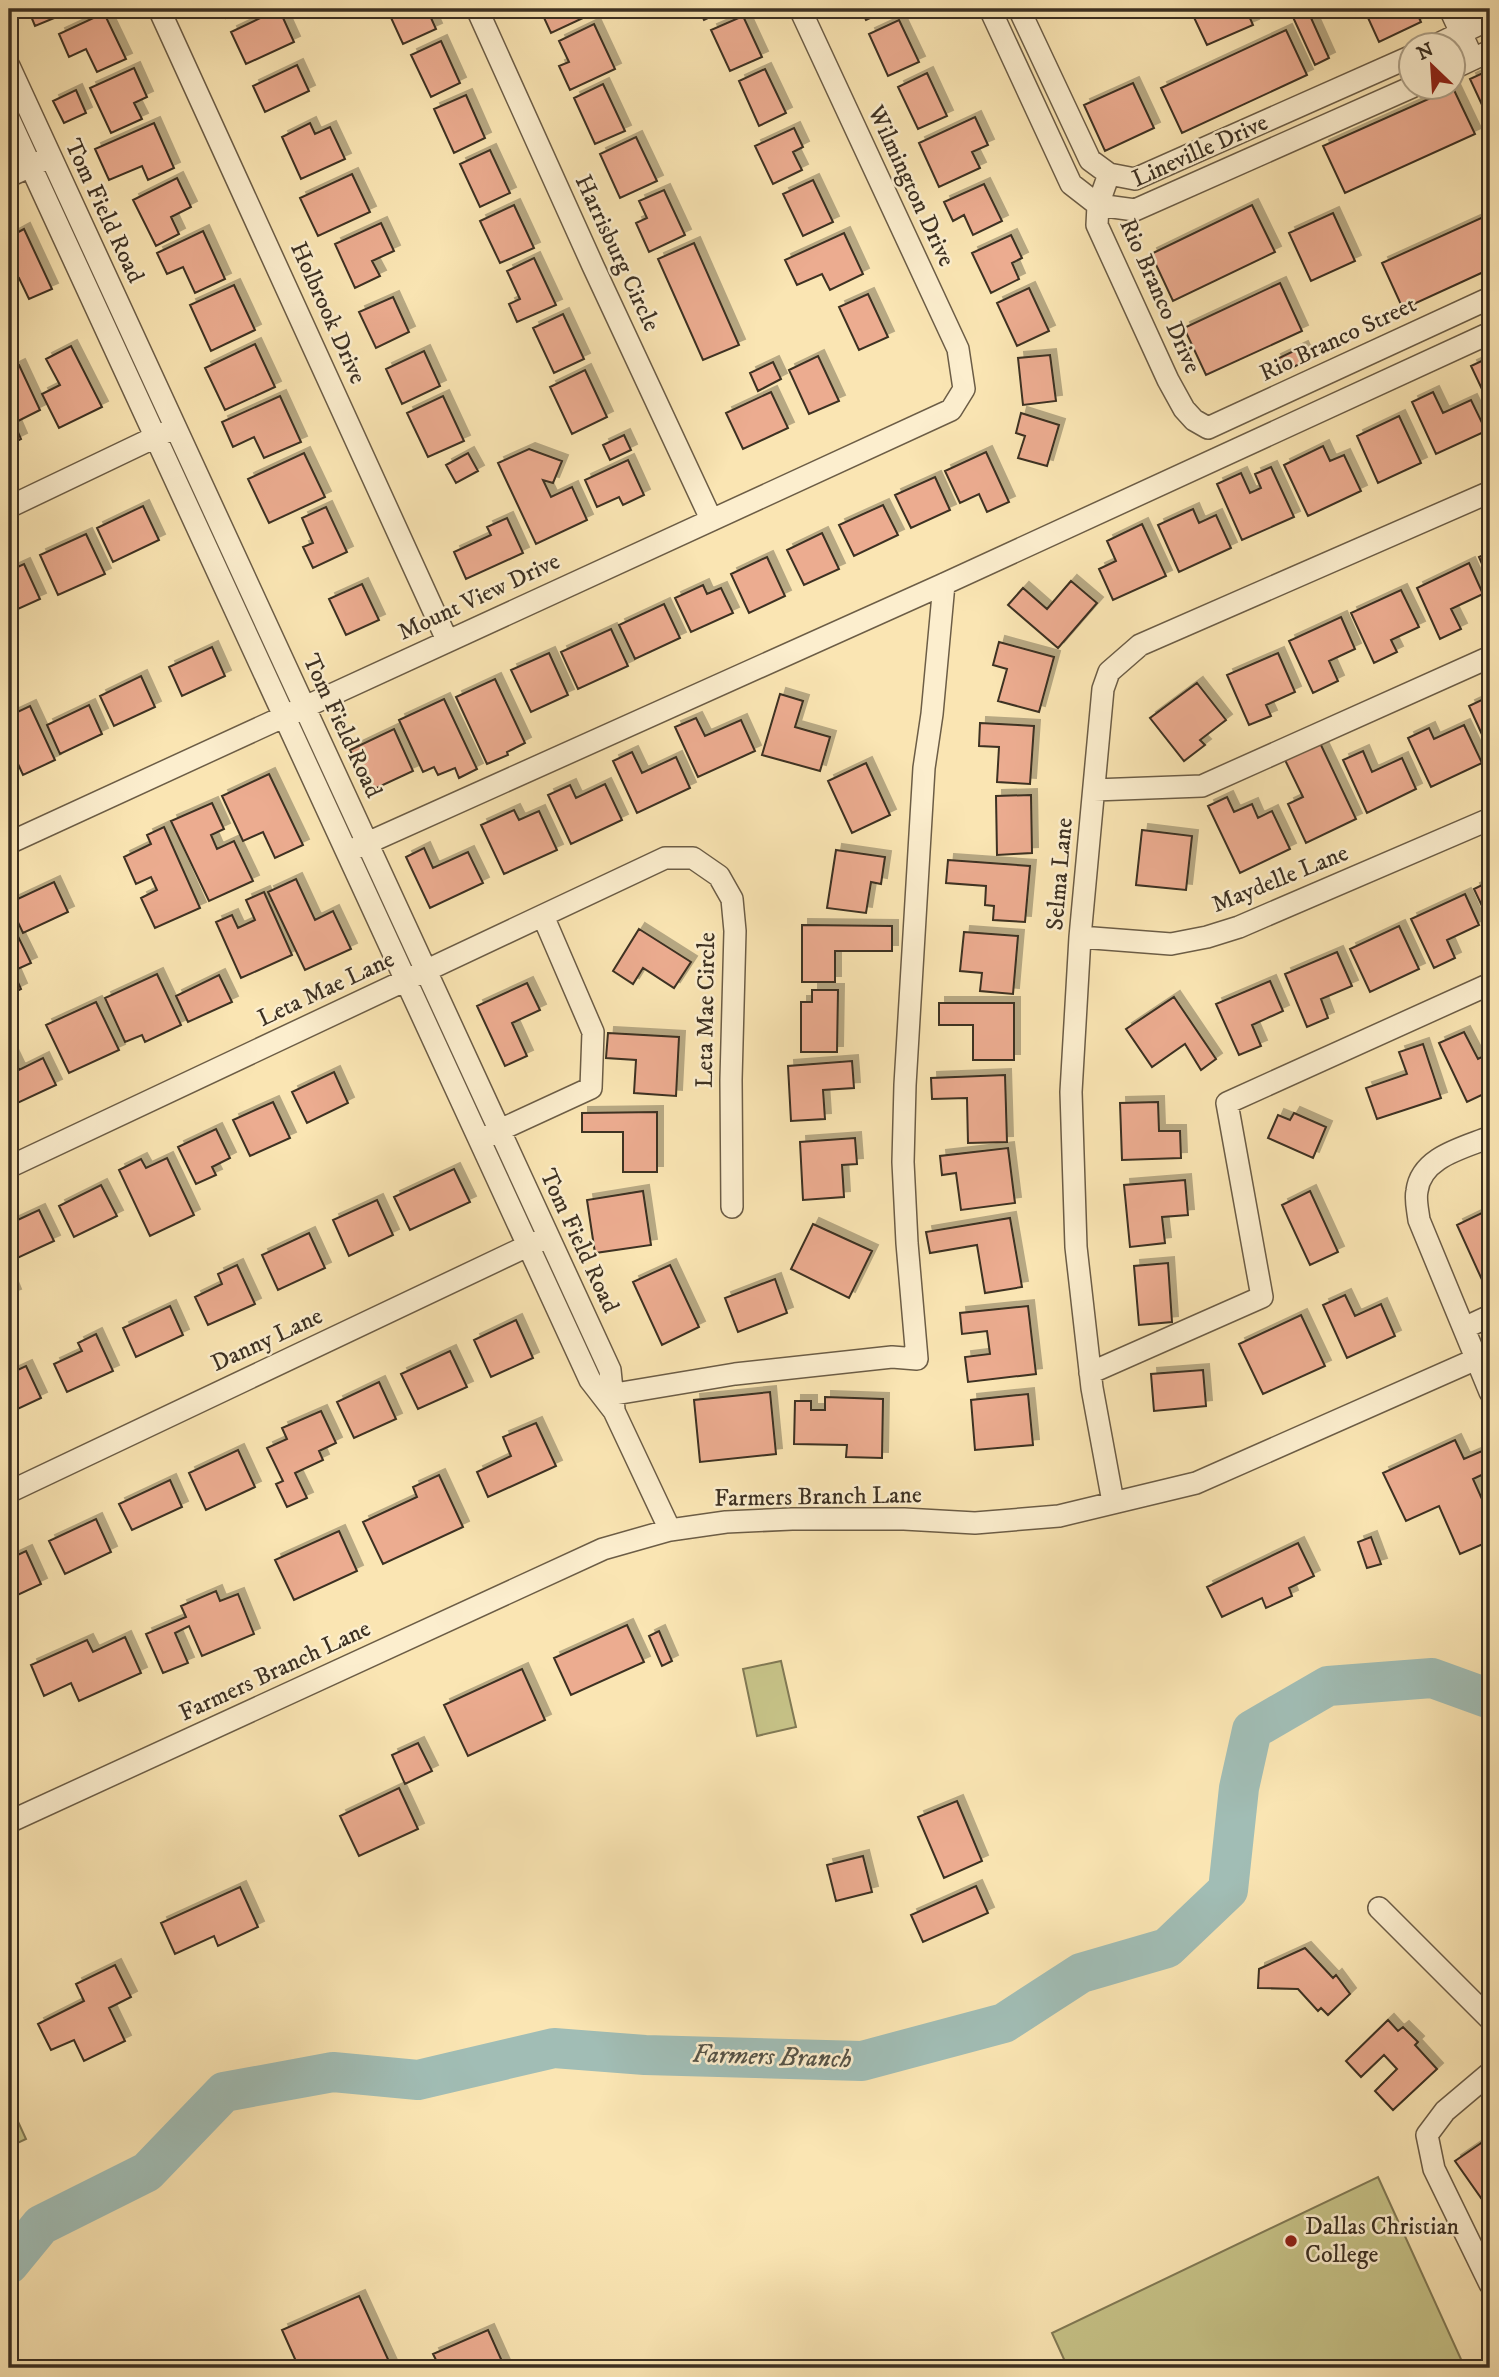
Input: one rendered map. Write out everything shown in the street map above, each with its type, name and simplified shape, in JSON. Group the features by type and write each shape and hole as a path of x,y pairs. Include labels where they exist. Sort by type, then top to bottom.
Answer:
{"street":[{"name":"Holbrook Drive","path":"159,9 447,640"},
{"name":"Harrisburg Circle","path":"477,9 711,519"},
{"name":"Wilmington Drive","path":"800,9 958,349 964,389"},
{"path":"990,9 1071,184 1098,205"},
{"name":"Lineville Drive","path":"1019,9 1090,160 1109,174 1135,179 1398,62"},
{"path":"1450,9 1461,32"},
{"path":"1463,32 1490,19"},
{"name":"Tom Field Road","path":"9,66 610,1370 610,1401"},
{"name":"Lineville Drive","path":"1098,205 1135,210 1398,93"},
{"name":"Tom Field Road","path":"9,119 590,1380 610,1401 670,1530"},
{"path":"9,176 51,156"},
{"name":"Rio Branco Drive","path":"1109,174 1098,205 1097,225 1168,380 1184,409 1194,420 1208,428"},
{"name":"Rio Branco Street","path":"1208,428 1490,298"},
{"path":"347,852 944,584 1490,333"},
{"name":"Mount View Drive","path":"9,843 951,410 964,389"},
{"path":"9,508 175,427"},
{"name":"Selma Lane","path":"1113,1502 1090,1373 1076,1247 1071,1092 1080,937 1104,689 1109,672 1140,645 1490,492"},
{"path":"610,1401 735,1374 892,1357 917,1359 906,1243 903,1162 905,1085 924,768 932,714 944,584"},
{"path":"1094,790 1202,786 1490,657"},
{"name":"Maydelle Lane","path":"1080,937 1171,944 1207,937 1239,926 1490,819"},
{"name":"Leta Mae Lane","path":"9,1167 665,858"},
{"name":"Leta Mae Circle","path":"665,858 693,858 719,876 732,899 735,931 731,1080 732,1207"},
{"path":"479,1140 591,1088 593,1032 543,916"},
{"path":"1090,1373 1262,1297 1227,1103 1490,984"},
{"path":"1490,1137 1438,1159 1424,1171 1416,1192 1419,1220 1464,1328 1484,1356 1490,1392"},
{"name":"Danny Lane","path":"9,1492 548,1236"},
{"path":"1464,1328 1490,1316"},
{"name":"Farmers Branch Lane","path":"9,1822 603,1549 670,1530 726,1522 792,1518 975,1523 1059,1516 1196,1483 1484,1356"},
{"path":"1379,1908 1490,2020"},
{"path":"1490,2073 1445,2111 1427,2135 1434,2169 1490,2284"}],"shaded area":[{"path":"781,1661 796,1727 757,1736 743,1669"},
{"path":"9,2102 26,2139 9,2147"},
{"path":"1378,2177 1465,2368 1068,2368 1052,2333"}],"building":[{"path":"28,9 76,9 35,26"},
{"path":"222,9 244,9 226,18"},
{"path":"279,9 294,42 246,64 231,32"},
{"path":"387,9 427,9 436,29 403,44"},
{"path":"540,9 579,9 583,18 551,33"},
{"path":"699,9 727,9 704,20"},
{"path":"861,9 890,9 866,20"},
{"path":"1190,9 1246,9 1253,25 1207,45"},
{"path":"1307,9 1329,58 1315,65 1292,15"},
{"path":"1364,9 1415,9 1421,22 1379,42"},
{"path":"104,13 126,59 97,72 86,49 69,57 59,34"},
{"path":"743,16 762,57 730,71 711,30"},
{"path":"899,20 919,62 888,76 869,34"},
{"path":"594,24 615,69 570,90 559,66 569,62 559,41"},
{"path":"1286,30 1307,75 1182,133 1161,88"},
{"path":"441,41 460,83 431,97 411,55"},
{"path":"297,65 309,91 265,112 253,86"},
{"path":"134,68 147,97 134,103 142,119 111,133 90,88"},
{"path":"765,69 786,113 759,126 739,81"},
{"path":"1485,72 1490,83 1490,122 1470,79"},
{"path":"927,73 947,116 918,129 898,87"},
{"path":"1133,83 1154,128 1105,151 1084,105"},
{"path":"603,84 625,131 595,144 574,98"},
{"path":"76,90 86,113 64,123 53,101"},
{"path":"466,95 485,138 454,153 434,109"},
{"path":"1422,102 1460,102 1475,134 1345,193 1323,146"},
{"path":"975,117 988,145 972,152 980,168 939,187 919,143"},
{"path":"154,123 174,168 148,180 142,166 109,180 95,149"},
{"path":"310,123 315,134 330,127 345,159 301,179 282,137"},
{"path":"794,128 803,147 793,152 802,170 773,184 755,146"},
{"path":"636,137 657,181 620,198 600,154"},
{"path":"490,150 510,193 480,207 460,164"},
{"path":"352,174 370,212 318,236 300,198"},
{"path":"177,178 191,207 171,217 179,234 156,246 133,200"},
{"path":"813,180 833,222 803,236 783,194"},
{"path":"984,184 1002,221 973,235 964,215 953,221 944,202"},
{"path":"664,190 685,235 649,252 636,223 647,218 639,201"},
{"path":"514,205 534,248 500,263 480,221"},
{"path":"1252,205 1275,252 1173,301 1151,254"},
{"path":"1333,213 1355,261 1311,281 1289,233"},
{"path":"1490,214 1490,269 1403,309 1382,263"},
{"path":"381,223 394,251 372,261 380,276 355,288 335,244"},
{"path":"24,229 52,289 29,299 19,278 9,283 9,237"},
{"path":"203,231 225,279 195,293 183,267 167,274 157,253"},
{"path":"844,233 863,274 830,290 822,274 797,285 785,260"},
{"path":"1011,235 1022,258 1012,263 1019,279 991,293 972,253"},
{"path":"694,243 739,345 703,360 658,259"},
{"path":"534,258 556,305 517,322 509,304 520,299 507,271"},
{"path":"1280,283 1302,331 1206,375 1184,328"},
{"path":"234,285 255,330 211,351 190,305"},
{"path":"1029,288 1049,331 1017,346 997,303"},
{"path":"868,294 888,337 859,350 839,307"},
{"path":"393,297 409,332 376,348 359,312"},
{"path":"563,314 584,359 554,373 533,328"},
{"path":"255,344 275,387 225,410 205,368"},
{"path":"71,346 102,407 59,428 42,394 60,385 46,359"},
{"path":"1302,347 1308,360 1281,373 1275,360"},
{"path":"424,351 440,386 402,404 386,369"},
{"path":"1050,355 1056,401 1023,405 1018,358"},
{"path":"818,356 839,401 809,414 789,370"},
{"path":"1490,357 1490,406 1471,366"},
{"path":"773,362 781,379 758,391 750,373"},
{"path":"19,365 40,410 14,423 21,439 9,445 9,370"},
{"path":"585,370 607,417 572,434 550,387"},
{"path":"771,392 788,428 743,449 726,413"},
{"path":"1433,392 1443,413 1471,400 1486,431 1436,454 1412,402"},
{"path":"280,396 301,442 264,458 254,437 233,447 222,422"},
{"path":"443,396 464,441 428,457 407,413"},
{"path":"1021,413 1059,425 1047,466 1018,458 1025,436 1016,433"},
{"path":"1399,416 1421,463 1378,483 1357,436"},
{"path":"624,435 631,450 610,460 603,445"},
{"path":"1323,446 1330,461 1344,455 1361,491 1308,516 1284,465"},
{"path":"529,449 562,461 553,483 543,480 551,497 572,487 587,520 536,544 498,463"},
{"path":"986,452 1009,502 987,512 979,494 960,503 945,471"},
{"path":"304,453 325,497 269,523 248,479"},
{"path":"468,453 478,471 456,483 446,465"},
{"path":"628,460 644,495 623,505 619,497 597,507 585,480"},
{"path":"1271,467 1294,517 1242,540 1217,484 1241,473 1250,493 1261,488 1255,474"},
{"path":"935,477 950,510 911,528 895,495"},
{"path":"883,505 898,535 854,556 839,525"},
{"path":"143,506 159,540 113,562 97,528"},
{"path":"326,507 347,552 313,568 303,547 313,543 302,518"},
{"path":"1193,509 1199,523 1216,515 1231,548 1179,572 1158,525"},
{"path":"507,518 523,553 466,579 454,552 491,535 487,527"},
{"path":"1142,524 1166,576 1113,600 1099,569 1116,561 1107,541"},
{"path":"822,533 839,569 804,585 787,550"},
{"path":"86,534 105,574 58,595 40,555"},
{"path":"1490,552 1490,582 1479,557"},
{"path":"767,557 785,596 749,613 731,574"},
{"path":"1469,563 1483,594 1451,609 1461,629 1440,639 1417,588"},
{"path":"24,564 40,599 9,613 9,571"},
{"path":"1071,581 1097,603 1058,648 1008,605 1023,588 1047,609"},
{"path":"362,584 379,620 346,635 329,599"},
{"path":"703,585 707,594 721,588 733,613 691,632 675,598"},
{"path":"1401,590 1419,627 1391,640 1397,652 1374,663 1351,613"},
{"path":"664,604 680,638 635,659 619,625"},
{"path":"1341,617 1355,649 1329,661 1338,681 1313,693 1289,641"},
{"path":"611,629 628,666 578,689 561,652"},
{"path":"999,642 1054,657 1039,712 998,701 1007,669 993,665"},
{"path":"212,647 225,676 182,696 169,667"},
{"path":"549,653 568,695 531,712 511,670"},
{"path":"1278,653 1295,692 1266,705 1271,716 1249,725 1227,675"},
{"path":"141,676 155,707 114,726 100,696"},
{"path":"495,679 525,743 507,752 508,755 487,764 456,697"},
{"path":"1197,683 1226,720 1200,740 1205,745 1184,761 1150,718"},
{"path":"780,694 803,701 795,727 830,737 820,771 762,755"},
{"path":"1490,696 1490,752 1469,706"},
{"path":"444,699 477,769 459,778 455,768 438,775 434,767 423,772 399,720"},
{"path":"89,705 102,734 60,754 47,725"},
{"path":"30,706 55,760 23,775 9,744 9,716"},
{"path":"696,718 705,736 741,720 755,751 698,777 675,727"},
{"path":"980,723 1034,726 1030,784 997,782 999,747 979,746"},
{"path":"1464,725 1482,763 1431,787 1408,738 1429,728 1434,739"},
{"path":"394,729 413,771 370,791 350,750"},
{"path":"1320,743 1356,819 1306,843 1288,804 1303,797 1285,760"},
{"path":"1363,751 1372,772 1402,758 1416,789 1367,813 1343,760"},
{"path":"632,752 642,773 676,757 690,788 637,813 613,761"},
{"path":"866,763 890,815 852,833 828,781"},
{"path":"269,774 303,845 275,858 263,832 243,841 222,796"},
{"path":"605,784 622,820 571,844 548,795 570,785 576,798"},
{"path":"1031,795 1032,853 997,855 996,796"},
{"path":"1227,797 1234,812 1252,804 1258,818 1272,811 1290,849 1240,873 1208,806"},
{"path":"212,803 224,829 211,835 217,849 234,841 253,881 209,901 171,821"},
{"path":"514,810 519,820 539,811 557,850 504,874 481,825"},
{"path":"164,827 200,908 155,928 141,898 157,890 151,877 136,884 124,857 151,844 147,835"},
{"path":"1142,830 1192,836 1186,890 1136,885"},
{"path":"424,848 433,868 468,852 483,883 430,908 406,857"},
{"path":"836,850 885,857 881,884 871,882 866,913 827,908"},
{"path":"948,860 1030,866 1025,922 993,920 994,906 985,905 986,886 946,883"},
{"path":"296,879 315,920 333,911 351,949 305,970 268,892"},
{"path":"1490,881 1490,923 1474,889"},
{"path":"54,882 68,912 23,933 9,903"},
{"path":"264,892 292,955 241,978 216,922 232,915 238,928 255,920 246,900"},
{"path":"1465,894 1479,925 1447,940 1455,958 1434,968 1411,919"},
{"path":"9,918 31,963 13,971 21,989 9,995"},
{"path":"802,925 892,926 892,951 835,951 835,982 802,982"},
{"path":"1399,926 1419,969 1370,992 1350,949"},
{"path":"639,929 691,962 674,988 643,968 633,984 613,971"},
{"path":"964,932 1018,936 1013,994 980,991 982,973 960,971"},
{"path":"1337,952 1352,986 1321,999 1328,1018 1307,1027 1285,974"},
{"path":"157,974 181,1025 145,1042 142,1035 125,1042 105,998"},
{"path":"219,975 232,1002 188,1022 176,996"},
{"path":"1270,981 1283,1011 1252,1025 1261,1046 1239,1055 1216,1004"},
{"path":"527,983 540,1010 512,1023 527,1056 505,1066 477,1006"},
{"path":"812,990 838,990 837,1052 801,1052 801,1002 812,1002"},
{"path":"1174,997 1216,1059 1201,1070 1185,1044 1152,1067 1126,1029"},
{"path":"96,1002 119,1050 69,1073 46,1025"},
{"path":"939,1003 1014,1003 1014,1060 973,1060 973,1025 939,1025"},
{"path":"1464,1032 1478,1059 1490,1053 1490,1091 1467,1102 1439,1043"},
{"path":"608,1033 679,1037 676,1096 634,1093 636,1060 606,1058"},
{"path":"1423,1044 1441,1098 1377,1119 1366,1088 1407,1074 1399,1052"},
{"path":"11,1053 19,1070 43,1058 56,1085 11,1106"},
{"path":"852,1061 854,1088 823,1090 825,1119 791,1121 788,1066"},
{"path":"334,1072 348,1103 307,1123 292,1092"},
{"path":"1005,1075 1007,1142 968,1143 967,1098 932,1099 931,1078"},
{"path":"273,1102 290,1138 250,1156 233,1120"},
{"path":"1158,1102 1159,1131 1180,1131 1181,1158 1122,1160 1120,1103"},
{"path":"657,1112 657,1172 623,1172 623,1132 582,1132 582,1113"},
{"path":"1294,1113 1326,1127 1313,1158 1268,1138 1278,1115 1290,1120"},
{"path":"216,1129 230,1158 212,1167 216,1175 196,1184 178,1147"},
{"path":"855,1138 857,1164 842,1165 844,1197 803,1200 800,1142"},
{"path":"1008,1148 1015,1203 961,1210 956,1173 942,1175 940,1156"},
{"path":"167,1158 194,1215 150,1236 119,1170 141,1159 146,1168"},
{"path":"454,1169 470,1202 410,1230 394,1197"},
{"path":"1185,1180 1188,1215 1162,1217 1165,1243 1130,1247 1124,1185"},
{"path":"101,1185 117,1216 74,1237 59,1206"},
{"path":"643,1191 651,1245 595,1253 587,1200"},
{"path":"1310,1191 1338,1252 1310,1265 1282,1205"},
{"path":"377,1200 393,1235 349,1256 333,1220"},
{"path":"1490,1209 1490,1279 1483,1282 1457,1225"},
{"path":"39,1210 54,1241 13,1260 9,1251 9,1224"},
{"path":"1010,1218 1022,1287 985,1293 977,1245 930,1253 926,1232"},
{"path":"813,1224 872,1251 849,1298 791,1269"},
{"path":"309,1233 325,1268 278,1290 262,1255"},
{"path":"1168,1263 1172,1322 1139,1325 1134,1266"},
{"path":"237,1265 255,1304 208,1325 195,1297 222,1284 218,1274"},
{"path":"670,1265 699,1327 662,1345 633,1282"},
{"path":"775,1279 787,1313 738,1332 725,1298"},
{"path":"9,1280 15,1295 9,1297"},
{"path":"1345,1295 1355,1316 1381,1304 1395,1336 1347,1358 1323,1305"},
{"path":"170,1306 183,1335 136,1357 123,1328"},
{"path":"1028,1306 1036,1374 968,1382 965,1357 990,1354 987,1331 962,1334 960,1313"},
{"path":"1301,1315 1325,1366 1263,1394 1239,1344"},
{"path":"516,1320 533,1358 491,1377 474,1340"},
{"path":"96,1334 113,1371 67,1392 54,1364 82,1351 78,1343"},
{"path":"450,1351 467,1387 418,1409 401,1374"},
{"path":"26,1366 41,1398 9,1413 9,1374"},
{"path":"1203,1370 1206,1406 1154,1411 1151,1374"},
{"path":"379,1382 396,1419 354,1438 337,1402"},
{"path":"770,1392 776,1454 700,1462 694,1400"},
{"path":"1028,1394 1033,1445 975,1450 971,1400"},
{"path":"825,1397 883,1399 882,1458 846,1457 847,1445 794,1444 795,1401 811,1401 811,1410 825,1410"},
{"path":"321,1411 336,1443 319,1451 323,1460 295,1473 307,1498 287,1507 276,1484 283,1481 267,1448 287,1439 282,1428"},
{"path":"536,1423 556,1466 488,1497 477,1472 511,1456 503,1437"},
{"path":"1455,1440 1464,1459 1482,1451 1490,1469 1473,1479 1490,1517 1490,1541 1460,1554 1439,1506 1406,1521 1383,1473"},
{"path":"238,1450 255,1487 206,1510 189,1473"},
{"path":"439,1475 463,1527 383,1564 363,1522 417,1497 413,1487"},
{"path":"170,1480 182,1507 132,1530 119,1504"},
{"path":"96,1519 111,1552 65,1574 49,1541"},
{"path":"339,1531 357,1571 294,1600 275,1560"},
{"path":"1371,1537 1381,1564 1367,1568 1358,1542"},
{"path":"1298,1543 1314,1576 1289,1588 1292,1596 1266,1608 1262,1598 1222,1617 1207,1587"},
{"path":"26,1551 41,1584 9,1599 9,1559"},
{"path":"216,1591 220,1601 238,1594 254,1634 202,1656 189,1626 175,1633 188,1663 163,1673 146,1634 186,1617 181,1606"},
{"path":"627,1625 644,1662 571,1695 554,1658"},
{"path":"659,1631 672,1661 662,1666 649,1636"},
{"path":"125,1637 141,1673 79,1701 71,1683 44,1696 31,1665 87,1640 93,1652"},
{"path":"522,1669 545,1720 468,1756 444,1705"},
{"path":"418,1743 432,1771 405,1784 392,1755"},
{"path":"399,1788 418,1829 359,1856 340,1816"},
{"path":"957,1801 982,1861 944,1878 918,1817"},
{"path":"863,1856 872,1892 836,1901 827,1865"},
{"path":"976,1886 988,1913 923,1942 911,1915"},
{"path":"240,1887 258,1927 218,1946 214,1936 175,1954 161,1923"},
{"path":"1490,1916 1490,1933 1483,1921"},
{"path":"1305,1948 1333,1978 1336,1975 1350,1994 1328,2015 1321,2008 1318,2011 1298,1989 1258,1988 1259,1969"},
{"path":"115,1965 131,1997 109,2008 125,2041 84,2061 74,2040 51,2050 38,2024 84,2001 76,1984"},
{"path":"1388,2020 1398,2031 1403,2027 1418,2042 1415,2045 1437,2069 1393,2110 1375,2091 1397,2069 1384,2055 1361,2077 1346,2061"},
{"path":"1490,2134 1490,2202 1486,2205 1455,2161 1487,2139"},
{"path":"359,2296 392,2368 299,2368 282,2330"},
{"path":"488,2330 505,2368 440,2368 433,2354"}],"waterway":[{"name":"Farmers Branch","path":"9,2264 41,2225 147,2172 224,2092 333,2072 418,2080 554,2048 645,2055 862,2061 1004,2023 1081,1973 1167,1948 1228,1890 1239,1788 1252,1730 1328,1686 1432,1678 1490,1699"}],"place":[{"name":"Dallas Christian College","path":"1291,2241"}]}
